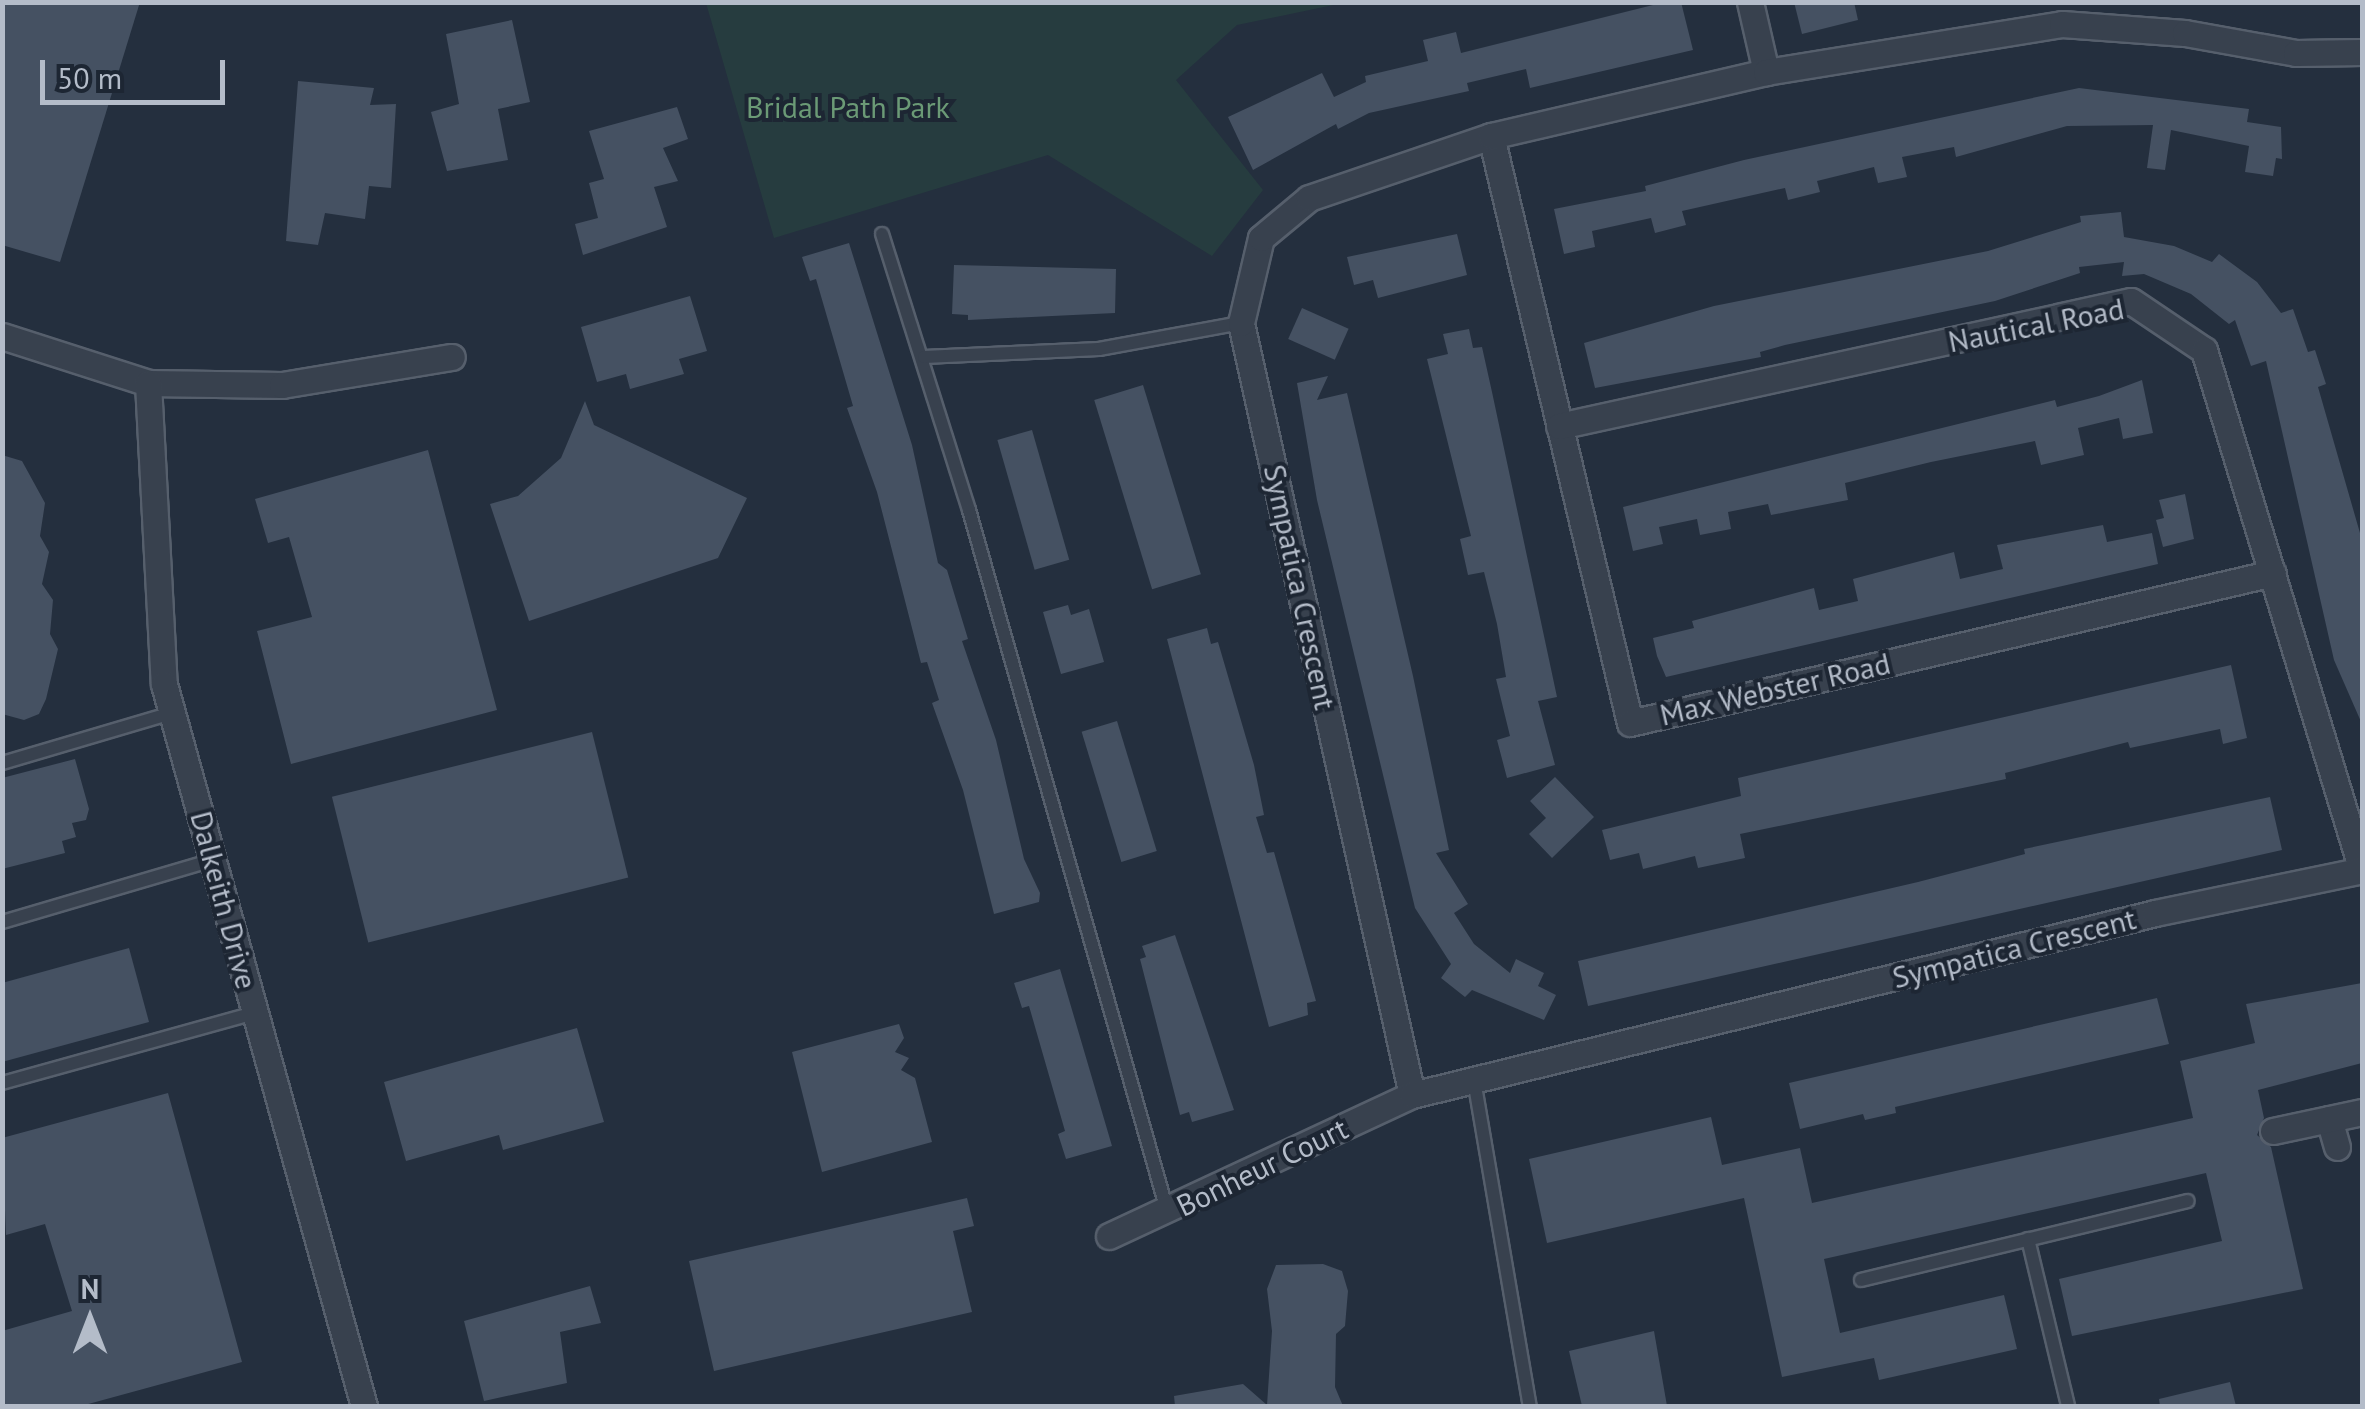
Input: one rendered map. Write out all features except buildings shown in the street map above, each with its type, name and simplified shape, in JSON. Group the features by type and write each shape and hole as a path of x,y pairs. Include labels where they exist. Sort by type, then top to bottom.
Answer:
{"street":[{"path":"1750,2 1766,72"},
{"name":"Sympatica Crescent","path":"2362,52 2296,53 2060,13 1766,72 1491,136 1310,198 1261,238 1242,323 1412,1095 2155,913 2362,870"},
{"name":"Max Webster Road","path":"1491,136 1630,723 2273,573"},
{"name":"Nautical Road","path":"1559,426 2131,302 2204,350 2362,870"},
{"path":"2,336 148,383 282,384 452,357"},
{"name":"Dalkeith Drive","path":"148,383 151,515 164,684 364,1406"},
{"name":"Bonheur Court","path":"1109,1236 1168,1213 1412,1095"},
{"path":"2273,1131 2362,1112"},
{"path":"2329,1119 2336,1147"}],"lane":[{"path":"882,234 924,357 1168,1213"},
{"path":"924,357 1099,349 1242,323"},
{"path":"2,762 172,713"},
{"path":"2,922 213,860"},
{"path":"2,1083 255,1014"},
{"path":"1474,1080 1530,1406"},
{"path":"1861,1280 2188,1200"},
{"path":"2028,1239 2068,1406"}],"green space":[{"name":"Bridal Path Park","path":"706,2 1343,3 1237,25 1176,80 1263,190 1212,256 1048,155 774,238"}]}
